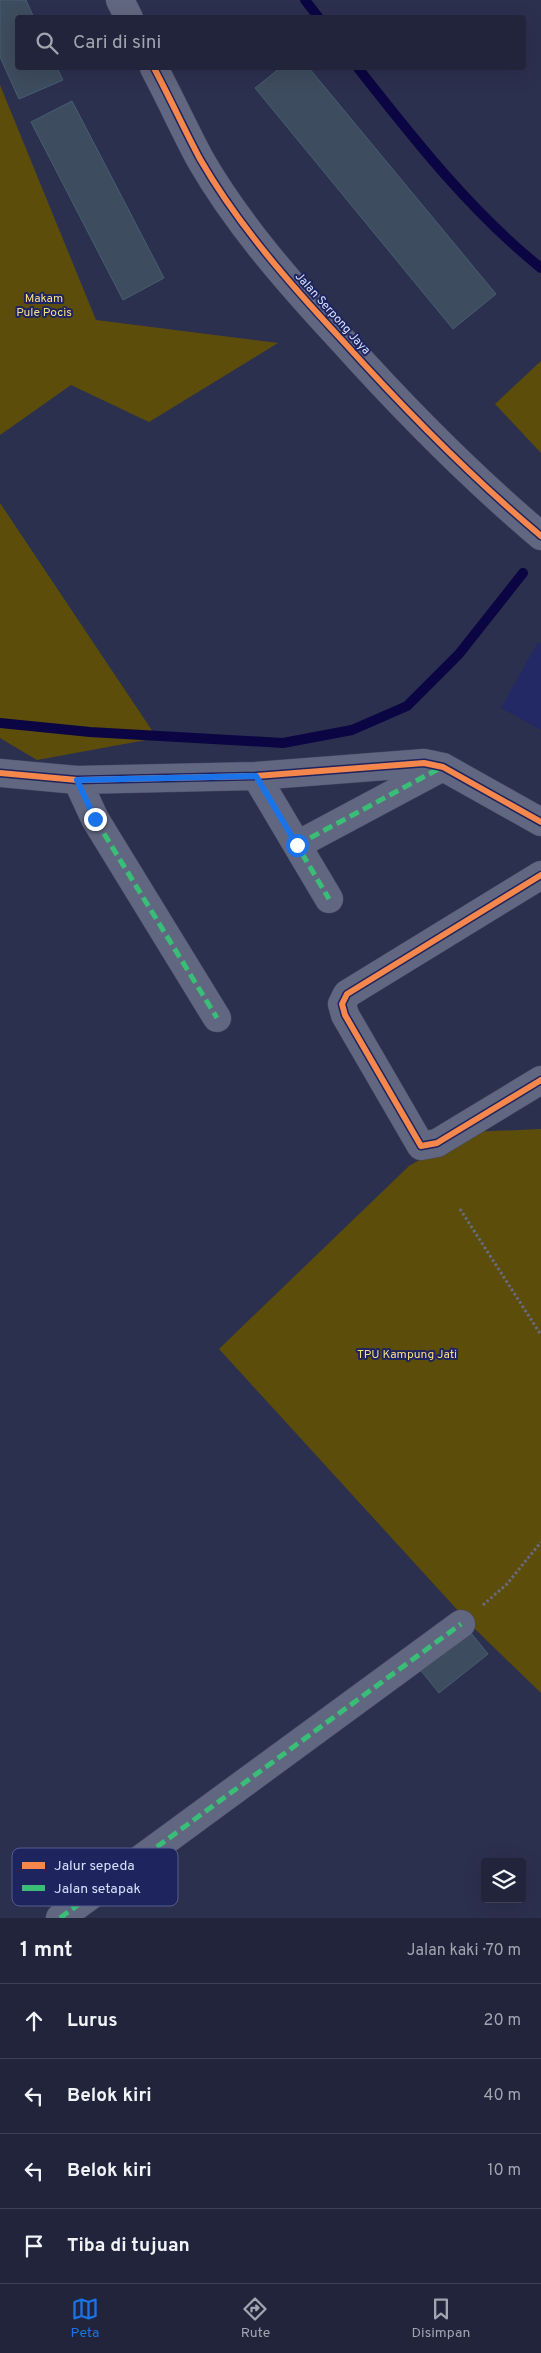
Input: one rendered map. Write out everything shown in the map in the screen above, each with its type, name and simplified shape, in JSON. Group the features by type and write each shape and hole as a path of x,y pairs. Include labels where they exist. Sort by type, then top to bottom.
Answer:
{"street":[{"path":"120,0 128,15"},
{"name":"Jalan Serpong Jaya","path":"155,70 201,159 249,231 295,290 407,410 476,478 541,536"},
{"path":"0,773 77,780 256,776 424,763 443,767 541,822"},
{"path":"297,845 443,767"},
{"path":"256,776 329,899"},
{"path":"77,780 95,819 217,1018"},
{"path":"541,875 347,994 342,1004 346,1015 420,1146 424,1147 437,1143 541,1080"},
{"path":"155,1848 461,1624"},
{"path":"60,1918 76,1906"}],"path":[{"path":"460,1209 541,1335"},
{"path":"461,1624 507,1584 541,1542"}],"shaded area":[{"path":"538,642 541,644 541,730 501,708"}],"green space":[{"name":"Makam Pule Pocis","path":"0,85 96,320 278,343 149,422 71,385 0,435"},
{"path":"541,361 541,453 495,404"},
{"path":"0,503 157,738 37,760 0,738"},
{"name":"TPU Kampung Jati","path":"541,1129 541,1693 473,1627 219,1349 409,1166 469,1132"}],"building":[{"path":"0,0 26,0 33,15 15,15 15,70 58,70 63,80 19,99 0,57"},
{"path":"278,70 311,70 496,294 453,329 255,88"},
{"path":"72,101 164,278 123,300 31,122"},
{"path":"467,1628 488,1654 439,1693 418,1667"}],"waterway":[{"path":"305,0 317,15"},
{"path":"360,70 444,173 490,223 541,268"},
{"path":"0,723 90,732 283,743 352,730 407,706 459,654 523,573"}],"marked path":[{"path":"297,845 442,767"},
{"path":"256,776 329,899"},
{"path":"77,780 95,819 217,1018"},
{"path":"155,1848 461,1624"},
{"path":"60,1918 76,1906"}],"cycle path":[{"path":"155,70 200,159 215,183 248,231 284,276 413,417 463,466 541,536"},
{"path":"0,773 77,780 256,776 424,763 443,767 541,822"},
{"path":"541,875 347,994 342,1004 345,1015 421,1146 437,1143 541,1080"}],"route":[{"path":"95,819 77,780 256,776 297,845"}]}
